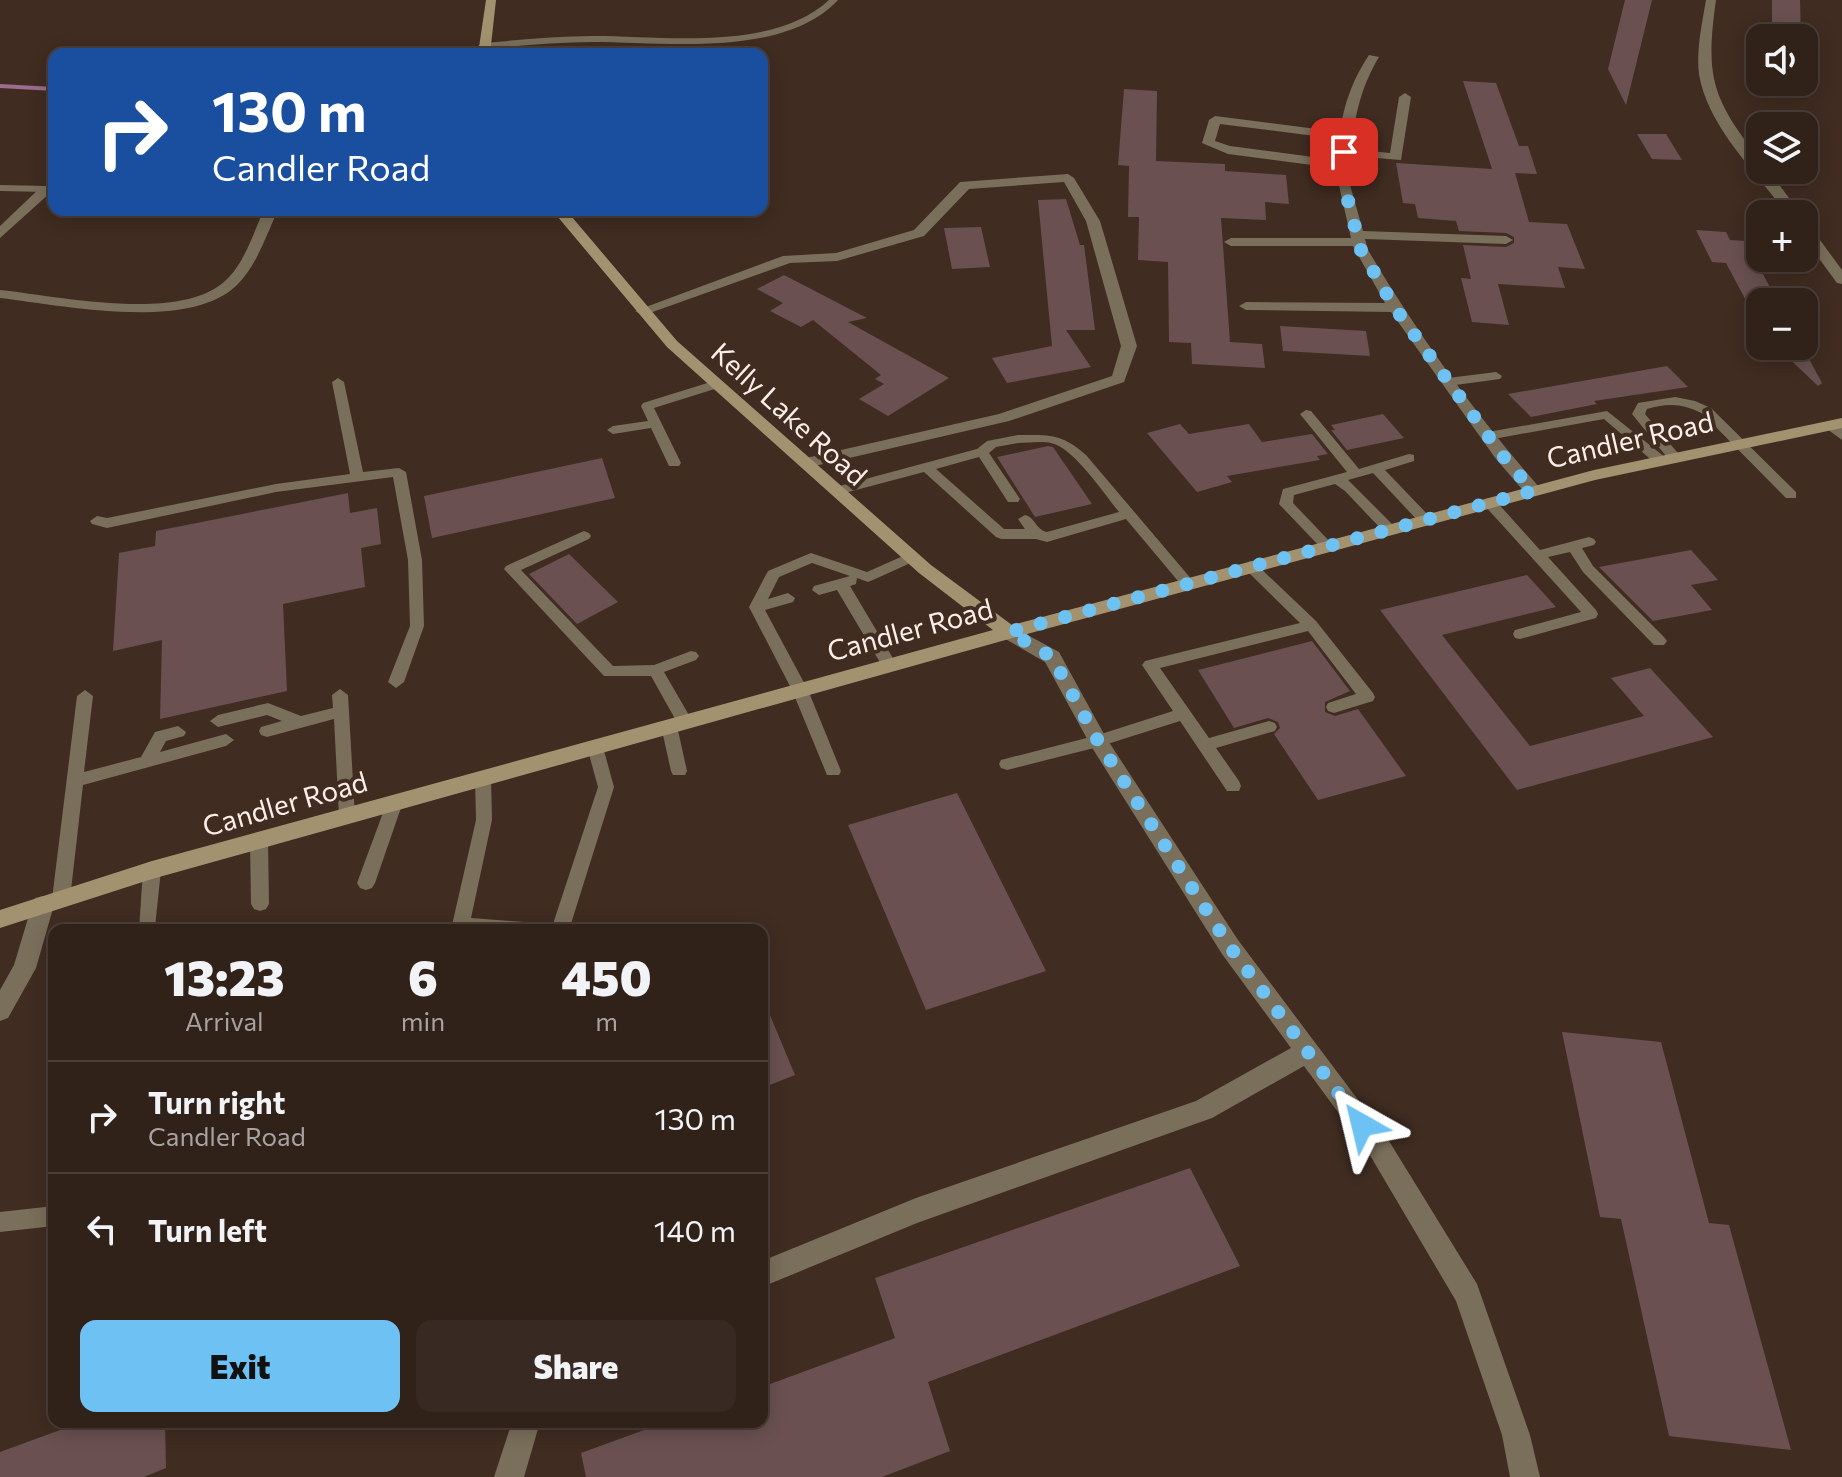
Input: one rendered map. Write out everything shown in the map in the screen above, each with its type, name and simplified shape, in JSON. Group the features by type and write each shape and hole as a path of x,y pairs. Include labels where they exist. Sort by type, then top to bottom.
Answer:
{"main road":[{"path":"483,48 491,0"},
{"name":"Kelly Lake Road","path":"564,216 672,344 912,557 1009,632"},
{"name":"Candler Road","path":"0,919 152,870 1250,566 1533,491 1668,459 1838,428"}],"street":[{"path":"1711,0 1704,60 1709,91 1720,116 1746,150"},
{"path":"1373,57 1361,77 1349,111 1341,174 1358,239 1395,308 1488,436 1533,491"},
{"path":"1346,136 1215,120 1208,143 1228,150 1343,159 1396,157 1405,97"},
{"path":"642,311 788,259 837,257 919,233 965,185 1068,178 1093,221 1129,346 1119,379 1003,418 806,463"},
{"path":"1771,184 1783,200"},
{"path":"0,234 48,192"},
{"path":"0,294 153,308 202,301 227,289 236,279 268,216"},
{"path":"1231,242 1506,240"},
{"path":"1818,247 1842,280"},
{"path":"1246,306 1395,308"},
{"path":"1009,632 1052,657 1098,741 1230,947 1380,1149 1467,1294 1516,1435 1525,1477"},
{"path":"0,1011 25,968 52,902"},
{"path":"768,1272 916,1211 1203,1110 1308,1051"},
{"path":"509,1477 524,1428"}],"lane":[{"path":"502,48 590,39 714,41 743,37 799,23 834,0"},
{"path":"0,188 48,190"},
{"path":"1448,382 1496,376"},
{"path":"338,382 357,477"},
{"path":"674,463 647,406 717,384"},
{"path":"1668,459 1638,414 1642,406 1675,399 1692,402 1707,411 1791,495"},
{"path":"1306,414 1356,474"},
{"path":"1488,436 1607,415 1668,459"},
{"path":"613,430 655,424"},
{"path":"837,491 982,452 992,444 1018,439 1054,439 1081,458 1188,584"},
{"path":"982,452 1013,499"},
{"path":"1327,546 1286,504 1288,492 1409,458"},
{"path":"926,467 1001,534 1047,537 1129,514"},
{"path":"1376,468 1425,520"},
{"path":"97,521 107,523 276,488 399,472 415,560 417,626 396,682"},
{"path":"1337,479 1350,488 1389,529"},
{"path":"1490,503 1591,614 1520,634"},
{"path":"1025,519 1036,534"},
{"path":"584,536 511,569 609,672 655,670 691,656"},
{"path":"1538,555 1589,542"},
{"path":"1573,546 1588,569 1659,641"},
{"path":"819,590 868,577 912,557"},
{"path":"756,607 773,574 811,558 868,577"},
{"path":"1250,566 1311,625 1367,697 1334,707"},
{"path":"841,584 889,665"},
{"path":"756,607 788,598"},
{"path":"756,607 800,690 833,771"},
{"path":"1233,786 1150,665 1311,625"},
{"path":"1268,636 1278,650"},
{"path":"1229,645 1239,659"},
{"path":"655,670 677,724 679,771"},
{"path":"52,902 74,781 85,696"},
{"path":"267,731 300,722 339,704 347,816"},
{"path":"218,721 268,709 300,722"},
{"path":"1007,764 1098,741 1184,714"},
{"path":"1206,745 1269,727"},
{"path":"146,762 161,736 178,732"},
{"path":"74,781 226,740"},
{"path":"562,924 606,787 595,747"},
{"path":"461,924 484,820 483,778"},
{"path":"366,883 395,802"},
{"path":"259,841 260,904"},
{"path":"146,924 152,870"},
{"path":"0,1222 48,1217"}],"building":[{"path":"1625,0 1652,0 1626,105 1608,69"},
{"path":"1772,0 1800,0 1801,24 1772,24"},
{"path":"1463,81 1496,83 1519,146 1528,146 1537,174 1515,173 1529,222 1567,224 1585,269 1558,267 1565,288 1498,284 1509,325 1472,322 1461,278 1471,279 1463,245 1506,247 1514,243 1514,237 1506,233 1459,231 1456,221 1418,218 1415,204 1403,203 1396,163 1492,169"},
{"path":"1124,89 1157,91 1156,161 1225,164 1225,171 1286,175 1289,204 1265,202 1266,220 1221,218 1230,342 1262,344 1265,368 1192,364 1191,343 1169,342 1168,262 1138,260 1139,217 1128,217 1129,166 1118,165"},
{"path":"1637,134 1666,134 1682,160 1652,159"},
{"path":"1066,199 1080,245 1084,245 1095,330 1066,330 1091,367 1007,383 992,358 1052,346 1038,200"},
{"path":"981,227 990,267 952,269 944,228"},
{"path":"1696,230 1726,232 1730,240 1745,241 1746,272 1762,272 1770,288 1746,288 1746,301 1726,263 1712,262"},
{"path":"784,275 867,318 848,322 949,378 888,416 859,399 884,384 875,379 881,375 813,320 801,327 770,311 783,303 757,289"},
{"path":"1280,326 1366,331 1370,356 1283,351"},
{"path":"1791,360 1810,360 1822,383 1818,386"},
{"path":"1667,366 1688,387 1594,401 1597,404 1531,417 1508,394"},
{"path":"1383,414 1404,438 1347,450 1331,430 1335,430 1331,425"},
{"path":"1180,424 1189,434 1249,424 1262,442 1312,434 1328,454 1317,456 1320,460 1227,476 1232,482 1197,492 1147,433"},
{"path":"1053,447 1092,504 1035,517 997,457"},
{"path":"602,458 615,498 432,538 424,496"},
{"path":"348,493 350,513 377,508 381,544 361,548 365,587 283,604 287,691 160,719 162,640 113,651 119,553 155,546 156,531"},
{"path":"1691,550 1718,580 1691,585 1712,610 1653,621 1599,567"},
{"path":"569,554 618,602 577,624 529,574"},
{"path":"1527,575 1556,607 1442,635 1530,746 1644,716 1611,678 1650,668 1713,737 1517,790 1380,610"},
{"path":"1312,641 1350,691 1325,702 1325,712 1335,716 1358,709 1406,776 1318,800 1274,734 1280,728 1278,722 1268,718 1234,728 1198,670"},
{"path":"957,793 1046,971 926,1010 848,825"},
{"path":"768,1010 795,1075 768,1086"},
{"path":"1562,1032 1661,1042 1709,1223 1729,1225 1791,1450 1669,1436 1621,1219 1600,1217"},
{"path":"1190,1168 1240,1266 928,1382 950,1451 882,1477 586,1477 581,1453 650,1428 768,1428 768,1385 895,1338 875,1278"},
{"path":"66,1428 165,1428 166,1468 144,1477 0,1477 0,1452"}],"waterway":[{"path":"0,86 48,89"}],"route":[{"path":"1344,152 1341,174 1361,250 1395,308 1502,455 1533,491 1009,632 1052,657 1098,741 1230,947 1362,1125"}]}
